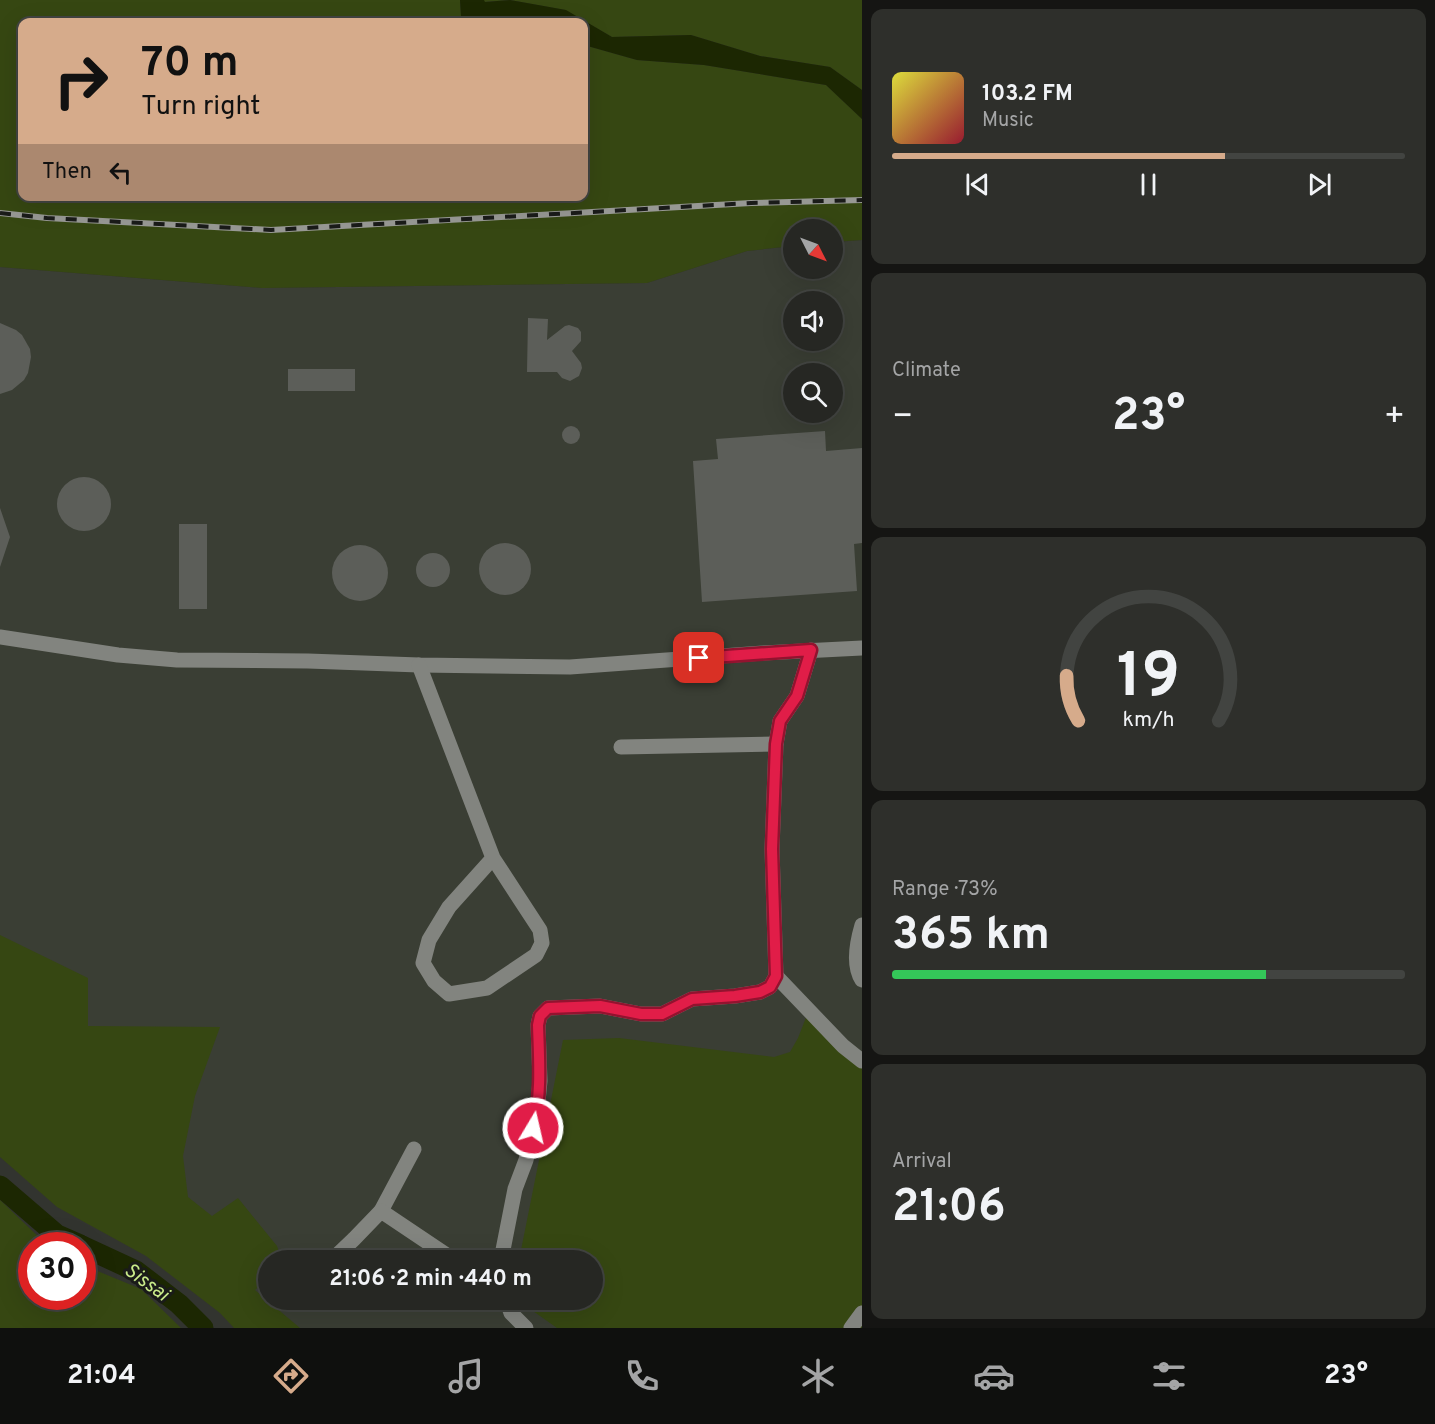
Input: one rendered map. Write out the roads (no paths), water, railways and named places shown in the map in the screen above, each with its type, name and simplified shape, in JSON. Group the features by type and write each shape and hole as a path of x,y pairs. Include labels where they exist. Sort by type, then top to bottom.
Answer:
{"street":[{"path":"0,637 177,660 570,667 862,648"},
{"path":"503,1250 515,1189 526,1160 537,1112 540,1081 538,1025 543,1013 548,1008 600,1006 641,1014 662,1014 692,999 760,992 770,987 776,976 772,860 776,744 780,721 797,696 811,650"},
{"path":"419,665 493,858 540,930 542,943 536,955 487,988 449,994 434,981 423,963 429,940 449,907 493,858"},
{"path":"621,747 776,744"},
{"path":"862,926 856,946 859,975 862,980"},
{"path":"776,976 843,1047 862,1061"},
{"path":"342,1250 381,1210 414,1149"},
{"path":"381,1210 439,1250"},
{"path":"510,1310 526,1328"},
{"path":"851,1328 862,1314"}],"waterway":[{"name":"Sissai","path":"0,1186 54,1232"},
{"name":"Sissai","path":"96,1252 136,1271 179,1304 203,1328"}],"railway":[{"path":"0,213 47,218 271,230 751,203 862,200"}]}
